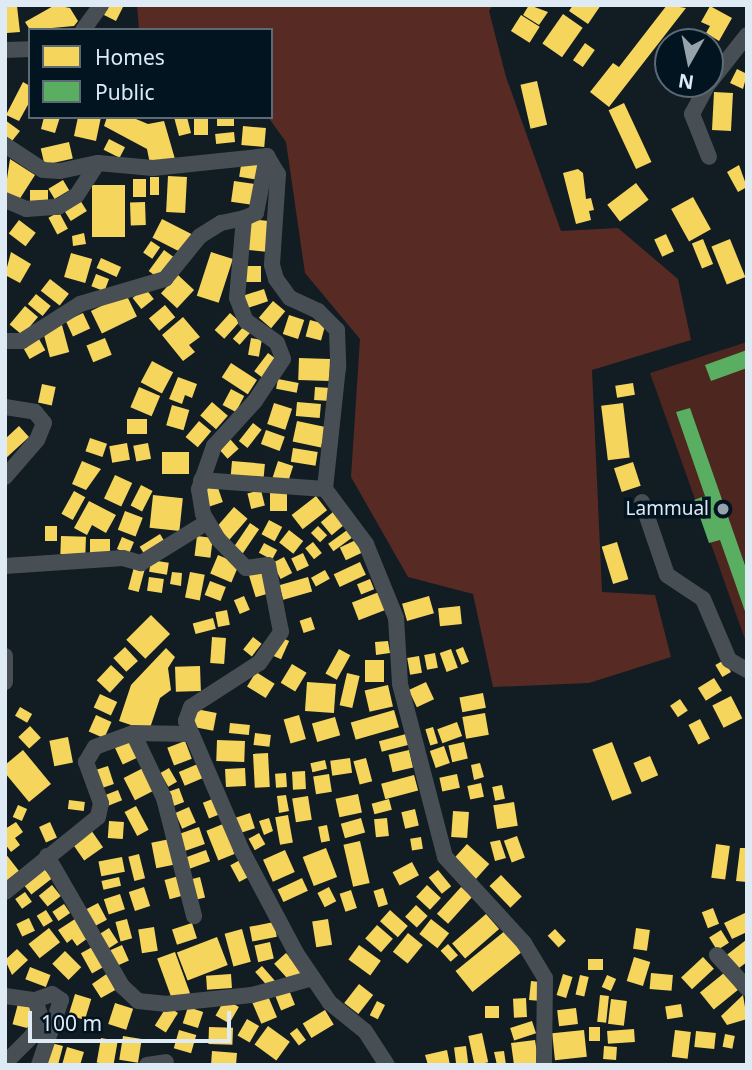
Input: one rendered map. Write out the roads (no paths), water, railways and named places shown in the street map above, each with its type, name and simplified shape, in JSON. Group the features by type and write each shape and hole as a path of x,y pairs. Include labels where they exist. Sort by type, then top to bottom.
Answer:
{"street":[{"path":"84,28 101,5"},
{"path":"724,64 747,35"},
{"path":"5,50 28,50"},
{"path":"701,98 692,114 709,157"},
{"path":"5,145 43,170 61,171 98,163 153,168 267,156"},
{"path":"5,341 22,341 80,304 134,285 165,279 200,236 221,223 256,213 267,156"},
{"path":"267,156 278,174 272,265 276,279 290,298 318,311 337,330 338,367 325,489 366,544 396,618 400,684 445,857 524,943 545,978 544,1065"},
{"path":"5,200 26,209 58,207 77,195 98,163"},
{"path":"244,218 237,298 246,321 277,343 283,359 255,401 214,446 201,480 207,522 246,568 268,565 281,632 259,663 191,707 186,721 189,734 211,771 241,849 313,978 330,1003 365,1031 387,1065"},
{"path":"5,407 35,412 44,423 37,440 5,477"},
{"path":"201,480 325,489"},
{"path":"642,502 667,575 703,599 729,660 747,670"},
{"path":"5,566 123,558 141,563 167,551 187,531 207,522"},
{"path":"5,656 5,682"},
{"path":"5,892 98,817 101,810 87,774 90,753 109,740 133,733 189,734"},
{"path":"133,733 164,798 194,916"},
{"path":"47,856 122,986 138,1001 165,1004 252,995 313,978"},
{"path":"717,956 747,988"},
{"path":"5,996 35,1000 52,995 61,1000 39,1065"},
{"path":"5,1063 40,1024 35,1000"},
{"path":"147,1065 166,1062"}],"place":[{"name":"Lammual","path":"723,509"}]}
